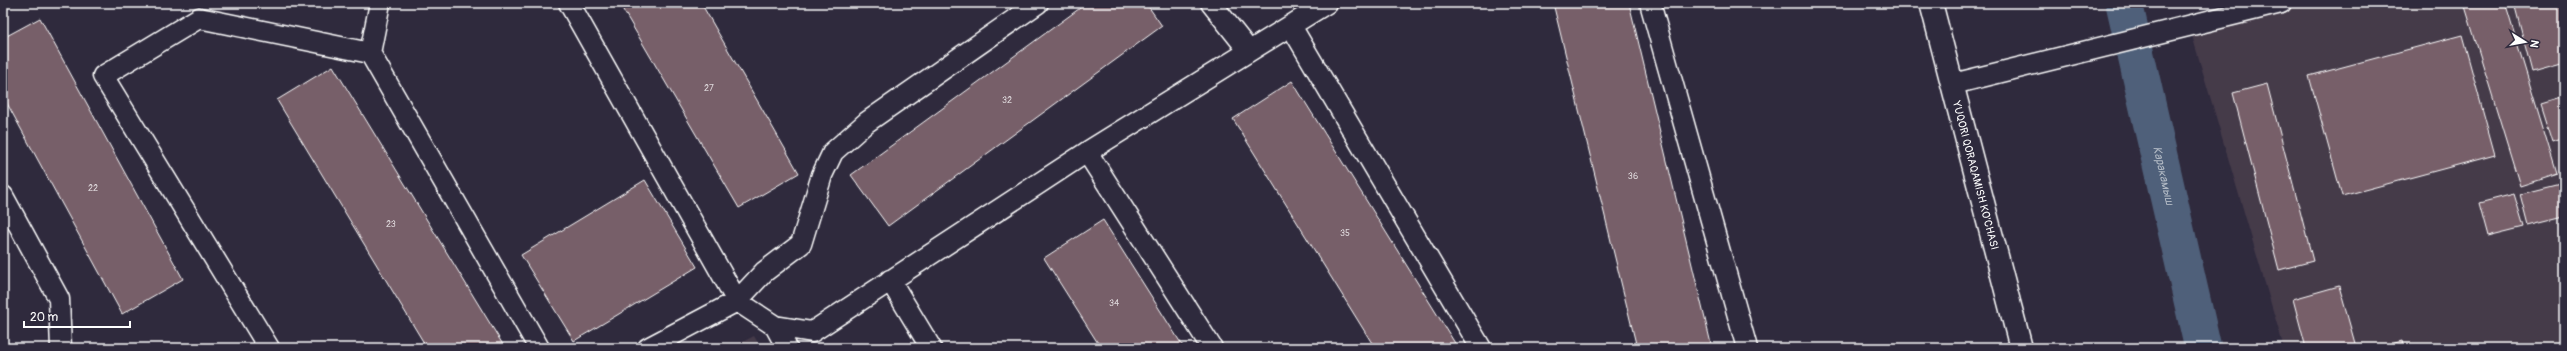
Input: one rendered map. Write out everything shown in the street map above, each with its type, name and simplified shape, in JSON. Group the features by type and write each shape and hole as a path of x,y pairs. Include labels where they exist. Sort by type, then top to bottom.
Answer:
{"street":[{"name":"YUQORI QORAQAMISH KO'CHASI","path":"1931,3 2020,348"}],"lane":[{"path":"380,3 370,53 539,348"},
{"path":"569,3 736,301 775,326 812,332 1087,152 1327,3"},
{"path":"648,348 736,301 764,272 801,244 822,175 832,152 867,122 1038,3"},
{"path":"1211,3 1249,51"},
{"path":"1650,3 1747,348"},
{"path":"1953,84 2281,3"},
{"path":"270,348 103,76 200,18 370,53"},
{"path":"1291,26 1481,348"},
{"path":"1087,152 1212,348"},
{"path":"3,196 59,299 61,348"},
{"path":"890,280 931,348"},
{"path":"775,326 787,348"}],"shaded area":[{"path":"2273,3 2564,3 2564,348 2284,348 2191,32"},
{"path":"754,336 761,348 731,348"}],"building":[{"path":"619,3 701,3 799,173 739,208"},
{"path":"1087,3 1146,3 1162,26 888,226 851,175"},
{"path":"1553,3 1629,3 1712,348 1637,348"},
{"path":"2464,3 2505,3 2557,174 2520,186"},
{"path":"2514,3 2564,3 2564,63 2532,72"},
{"path":"40,18 183,279 122,314 3,96 3,38"},
{"path":"2462,35 2495,155 2342,196 2309,76"},
{"path":"333,66 505,348 427,348 277,100"},
{"path":"1292,81 1458,348 1375,348 1233,119"},
{"path":"2267,84 2313,261 2279,270 2233,93"},
{"path":"2564,97 2564,138 2553,142 2541,104"},
{"path":"645,180 697,267 574,341 521,255"},
{"path":"2564,183 2564,216 2528,225 2520,194"},
{"path":"2514,194 2524,227 2488,236 2479,203"},
{"path":"1103,220 1184,348 1101,348 1044,258"},
{"path":"2339,286 2356,347 2306,348 2293,299"},
{"path":"2402,341 2404,348 2377,348"}],"waterway":[{"name":"Каракамыш","path":"2124,3 2203,348"}]}
